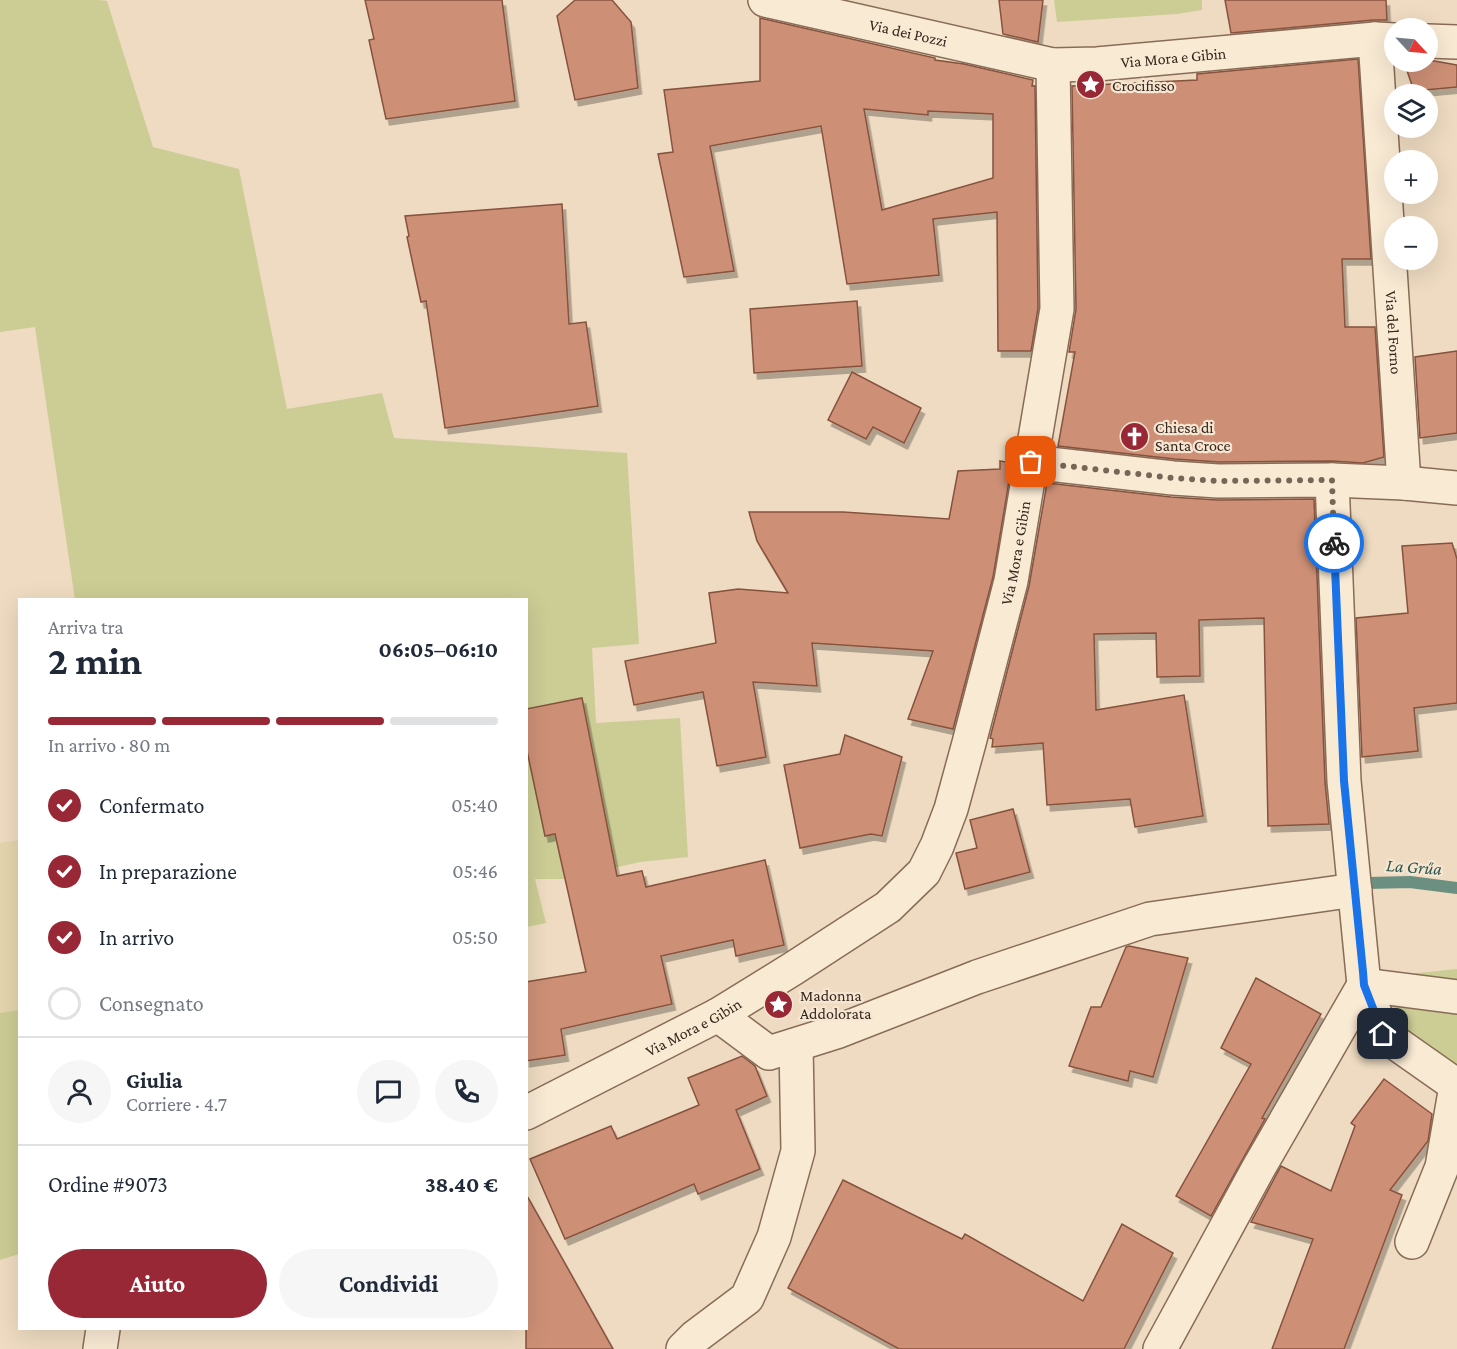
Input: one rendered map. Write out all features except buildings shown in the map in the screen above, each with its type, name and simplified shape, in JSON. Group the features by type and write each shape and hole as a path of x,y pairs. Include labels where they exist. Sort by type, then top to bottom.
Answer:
{"street":[{"name":"Via dei Pozzi","path":"765,0 1053,65"},
{"name":"Via Mora e Gibin","path":"528,1112 718,1015 888,907 924,872 951,809 1011,581 1057,309 1053,65 1097,64 1384,40"},
{"path":"1438,41 1457,42"},
{"name":"Via del Forno","path":"1386,72 1404,483"},
{"path":"1031,462 1218,481 1332,480 1457,488"},
{"path":"1332,480 1344,781 1364,985 1383,1034 1456,1086 1442,1167 1412,1242"},
{"path":"718,1015 769,1053 839,1031 977,977 1150,919 1355,890"},
{"path":"1364,985 1457,997"},
{"path":"1160,1349 1258,1169 1364,985"},
{"path":"683,1349 694,1337 747,1298 774,1237 798,1151 796,1045"},
{"path":"100,1349 103,1330"}],"shaded area":[{"path":"18,840 18,1010 0,1013 0,843"}],"green space":[{"path":"0,0 107,1 153,147 239,169 287,409 382,393 394,438 627,453 639,644 592,648 596,723 680,718 688,857 640,862 566,879 535,879 546,923 528,927 528,598 75,598 35,327 0,332"},
{"path":"1054,0 1202,0 1202,10 1177,14 1057,22"},
{"path":"1457,969 1457,992 1369,978"},
{"path":"1375,993 1457,1004 1457,1079 1388,1027"},
{"path":"18,1010 18,1254 0,1260 0,1013"}],"waterway":[{"name":"La Grűa","path":"1368,883 1410,882 1457,888"}],"way so far":[{"path":"1031,462 1218,481 1332,480 1334,543"}],"place":[{"name":"Crocifisso","path":"1091,85"},
{"name":"Chiesa di Santa Croce","path":"1134,436"},
{"name":"Madonna Addolorata","path":"779,1004"}],"route":[{"path":"1334,543 1344,781 1364,985 1383,1034"}]}
